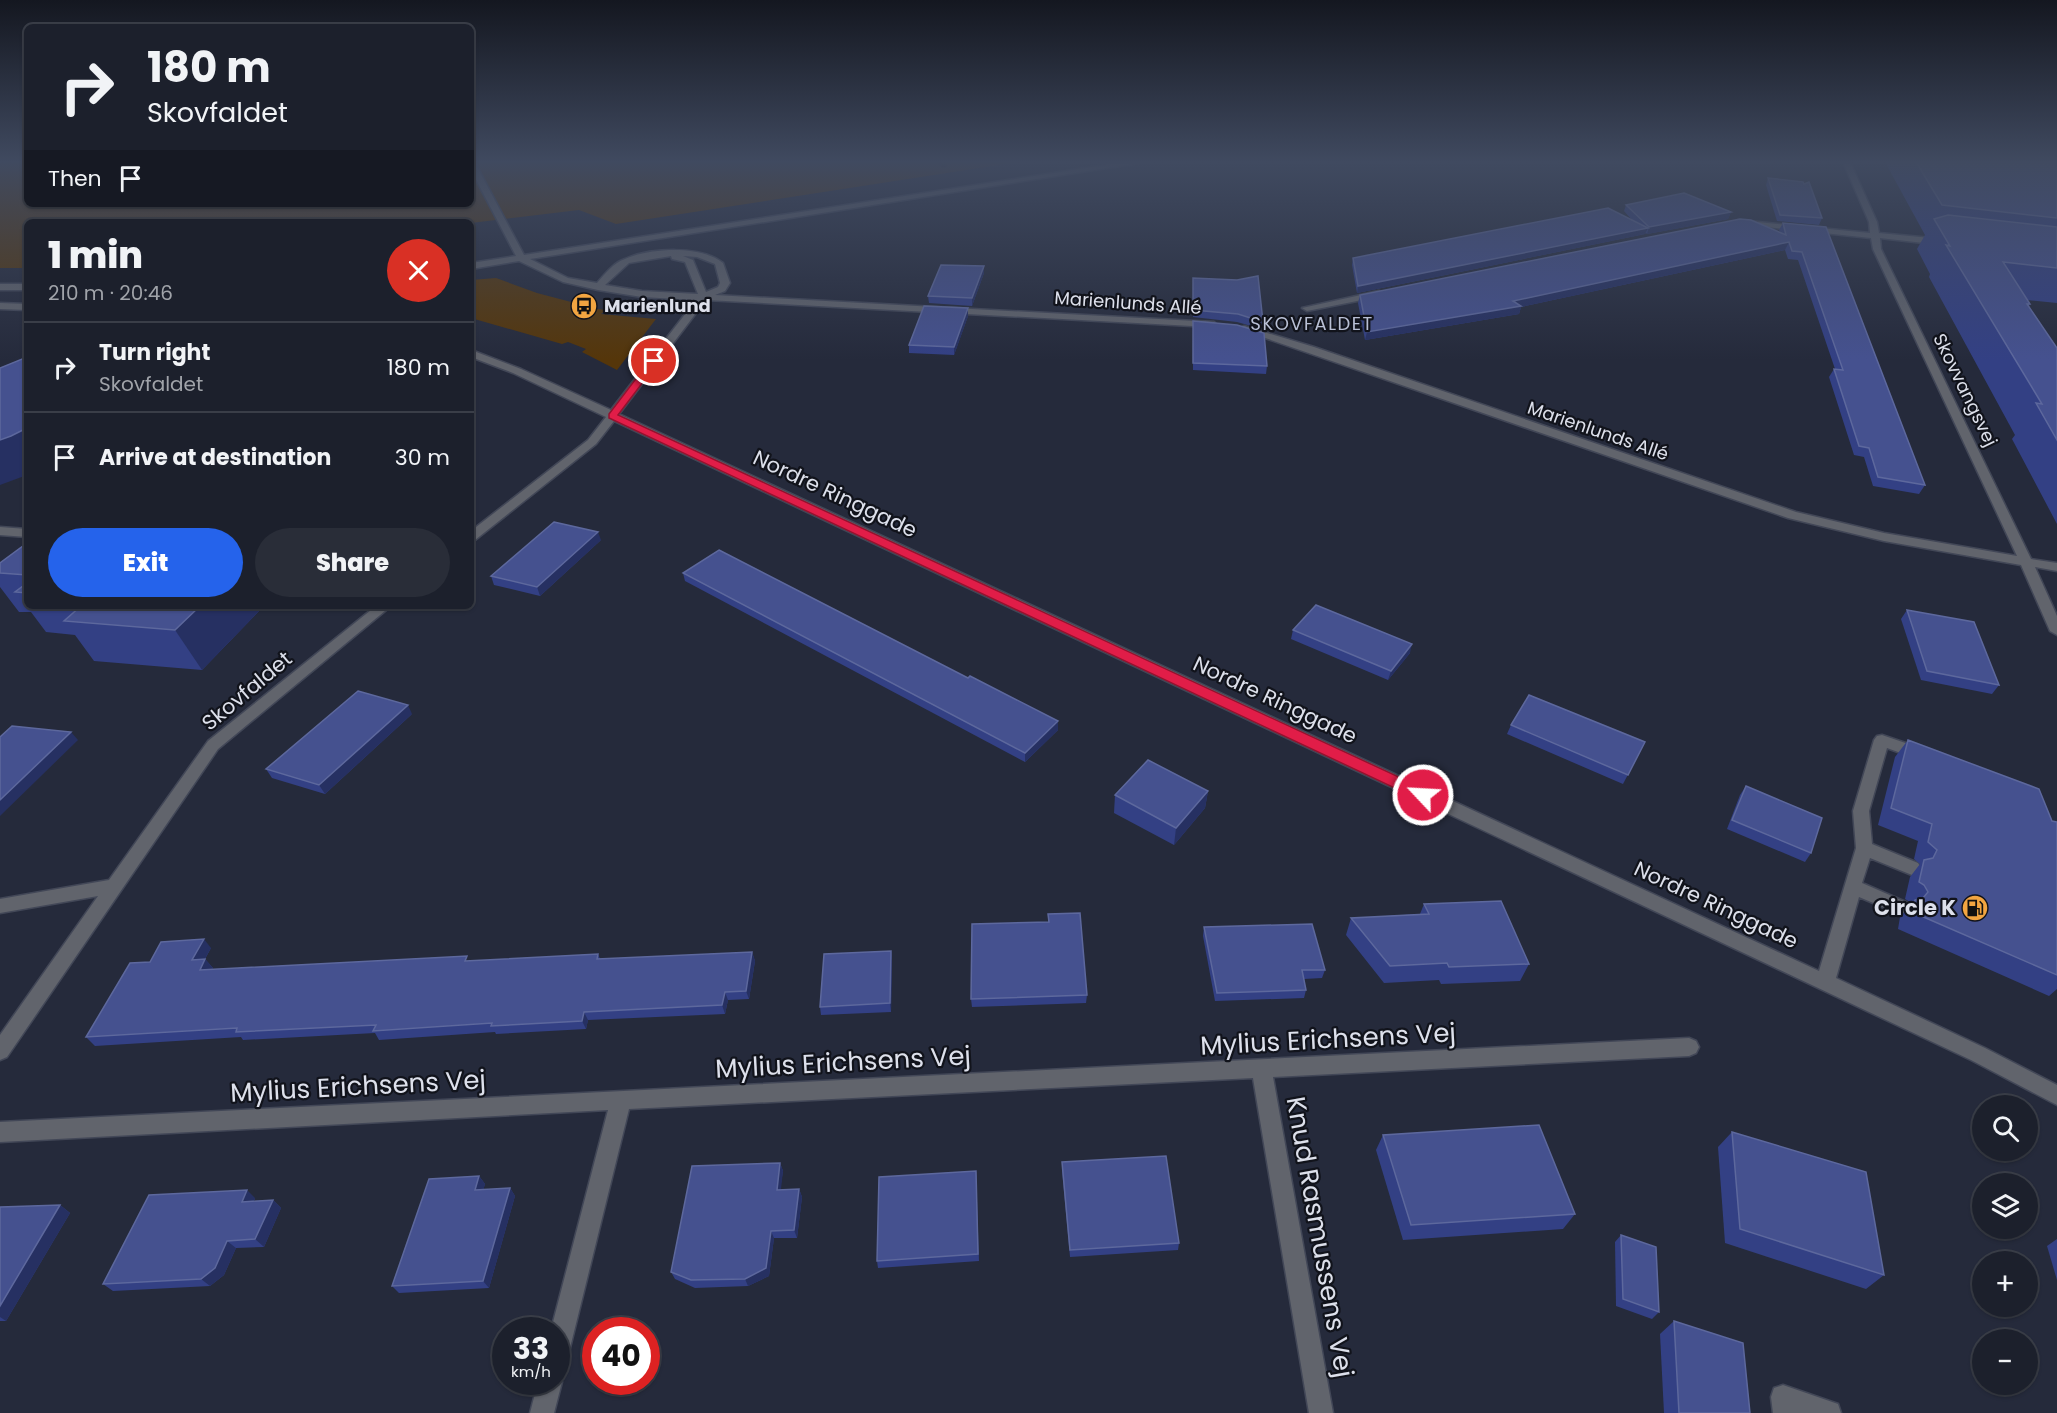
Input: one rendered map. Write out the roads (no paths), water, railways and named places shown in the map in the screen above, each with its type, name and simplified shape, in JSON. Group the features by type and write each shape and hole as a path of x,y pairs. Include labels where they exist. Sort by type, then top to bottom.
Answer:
{"street":[{"path":"507,228 521,254"},
{"path":"474,265 521,254 682,228"},
{"path":"474,256 521,254 697,228"},
{"path":"1812,228 1946,243"},
{"name":"Skovvangsvej","path":"1874,228 1877,249 2057,631"},
{"name":"Marienlunds Allé","path":"521,254 566,280 642,294 1176,321 1232,327 1310,349 1792,515 1884,537 2057,567"},
{"path":"474,535 592,442 704,296 722,289 725,283 719,263 698,254 657,255 626,261 598,287"},
{"path":"657,255 689,260 696,272 699,288 704,296"},
{"path":"0,287 24,287"},
{"path":"1307,308 1391,291"},
{"path":"0,306 24,306"},
{"name":"Nordre Ringgade","path":"474,354 517,371 1978,1054 2057,1095"},
{"path":"0,531 24,532"},
{"name":"Skovfaldet","path":"0,1051 213,745 380,609"},
{"path":"1825,983 1864,848 1861,811 1882,740 1937,761"},
{"path":"1864,848 1912,868"},
{"path":"0,906 115,886"},
{"path":"1853,887 1902,908"},
{"name":"Mylius Erichsens Vej","path":"0,1132 1689,1047"},
{"name":"Knud Rasmussens Vej","path":"1262,1070 1321,1413"},
{"path":"566,1317 621,1099"},
{"path":"542,1413 547,1395"},
{"path":"1785,1413 1783,1397 1829,1413"}],"place":[{"name":"Marienlund","path":"584,306"},
{"name":"Circle K","path":"1975,908"}],"district":[{"name":"SKOVFALDET","path":"1312,324"}]}
